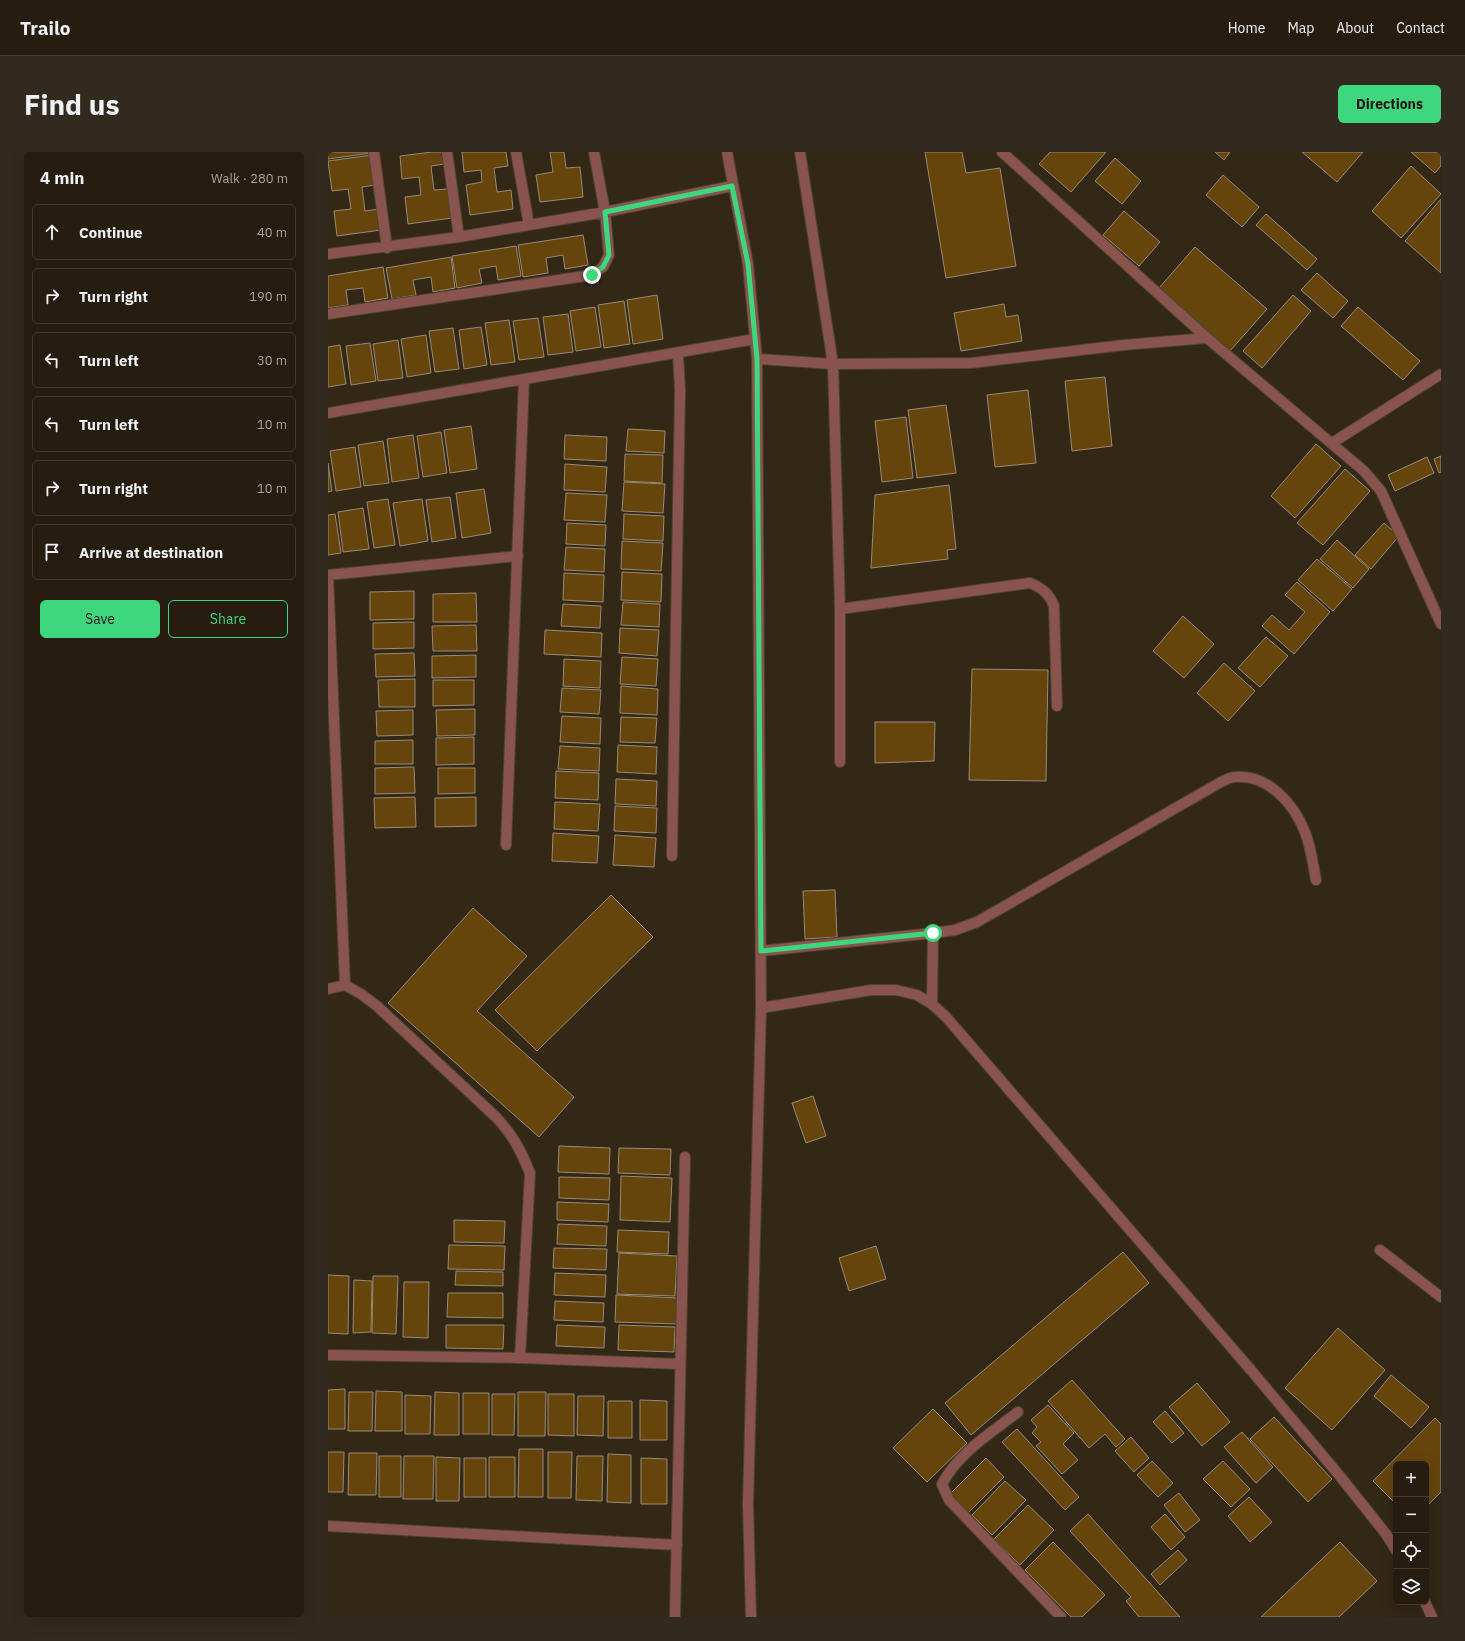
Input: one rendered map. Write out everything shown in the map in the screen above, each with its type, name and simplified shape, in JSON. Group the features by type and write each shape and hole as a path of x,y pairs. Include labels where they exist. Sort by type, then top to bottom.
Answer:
{"street":[{"path":"374,152 387,248"},
{"path":"447,152 459,237"},
{"path":"516,152 529,225"},
{"path":"328,314 592,275 603,267 609,255 605,212 594,152"},
{"path":"727,152 732,186 748,264 757,359 761,1008 748,1504 751,1617"},
{"path":"800,152 833,364 840,609 840,762"},
{"path":"1002,152 1207,338 1364,471 1381,491 1441,624"},
{"path":"328,254 387,248 459,237 605,212 732,186"},
{"path":"757,359 833,364 972,363 1117,346 1207,338"},
{"path":"328,413 755,339"},
{"path":"672,856 680,390 678,353"},
{"path":"1332,443 1441,374"},
{"path":"506,844 524,379"},
{"path":"345,985 328,575 518,556"},
{"path":"840,609 1030,583 1042,588 1051,597 1054,606 1057,706"},
{"path":"761,951 933,933 954,930 977,922 1221,782 1233,777 1247,776 1265,784 1280,793 1294,809 1306,832 1316,880"},
{"path":"932,1004 933,933"},
{"path":"328,989 345,985 361,994 377,1006 497,1118 511,1134 523,1155 530,1173 520,1358"},
{"path":"761,1008 871,990 896,990 917,995 932,1004 947,1018 1250,1369 1344,1481 1386,1534 1393,1545"},
{"path":"675,1617 685,1157"},
{"path":"1380,1250 1441,1297"},
{"path":"328,1355 520,1358 680,1364"},
{"path":"1018,1412 966,1452 950,1469 942,1484 949,1500 1062,1617"},
{"path":"328,1526 677,1545"},
{"path":"1426,1605 1432,1617"}],"building":[{"path":"328,152 371,152 371,153 328,159"},
{"path":"443,152 445,164 431,166 434,190 448,189 452,218 408,224 405,197 421,195 419,177 402,179 400,156"},
{"path":"462,152 506,152 508,166 494,168 497,192 511,190 513,209 470,215 466,185 482,182 481,170 464,172"},
{"path":"550,152 564,152 566,168 580,167 583,197 540,202 536,175 553,172"},
{"path":"925,152 962,152 966,173 1000,168 1016,266 946,278"},
{"path":"1050,152 1106,152 1071,192 1039,164"},
{"path":"1215,152 1230,152 1224,160"},
{"path":"1302,152 1363,152 1337,182"},
{"path":"1411,152 1441,152 1441,166 1435,173"},
{"path":"372,155 375,185 362,187 365,211 379,209 381,230 337,236 334,211 351,209 348,189 332,191 328,161"},
{"path":"1115,158 1141,181 1122,204 1095,181"},
{"path":"1411,166 1441,194 1401,238 1372,211"},
{"path":"1223,175 1259,207 1242,227 1206,195"},
{"path":"1441,199 1441,273 1405,241"},
{"path":"1124,211 1160,242 1139,266 1103,235"},
{"path":"1266,214 1317,259 1307,270 1256,225"},
{"path":"583,235 588,265 565,269 563,255 546,258 548,273 523,277 518,245"},
{"path":"516,246 521,276 498,280 496,266 479,269 482,283 457,288 452,256"},
{"path":"1195,247 1267,309 1230,351 1159,288"},
{"path":"451,257 455,288 433,292 431,277 413,280 416,295 392,299 386,268"},
{"path":"383,267 388,298 365,302 363,288 346,290 348,305 328,308 328,276"},
{"path":"1317,273 1348,301 1333,318 1301,290"},
{"path":"657,295 663,339 633,344 627,300"},
{"path":"1293,295 1311,311 1262,368 1243,351"},
{"path":"624,301 630,344 604,348 598,305"},
{"path":"1004,304 1006,317 1018,315 1022,341 961,351 954,313"},
{"path":"595,307 601,347 576,351 570,311"},
{"path":"1358,307 1420,361 1403,380 1341,326"},
{"path":"568,314 573,352 548,355 543,317"},
{"path":"538,318 544,357 519,360 513,321"},
{"path":"509,320 515,362 491,365 485,323"},
{"path":"481,327 487,365 464,369 459,330"},
{"path":"453,328 459,369 435,372 429,331"},
{"path":"426,335 431,373 407,377 401,339"},
{"path":"398,340 403,378 378,381 373,344"},
{"path":"370,343 376,381 351,385 346,346"},
{"path":"340,345 346,384 328,387 328,347"},
{"path":"1105,377 1112,446 1072,451 1065,381"},
{"path":"1028,390 1036,463 995,467 987,395"},
{"path":"946,405 956,473 917,478 908,410"},
{"path":"906,417 913,478 882,482 875,421"},
{"path":"471,426 477,469 450,473 444,430"},
{"path":"628,429 665,431 664,453 626,451"},
{"path":"441,432 447,473 423,477 417,436"},
{"path":"413,435 419,478 392,482 387,439"},
{"path":"565,435 607,437 606,461 564,459"},
{"path":"383,441 389,483 364,486 358,445"},
{"path":"1316,444 1341,466 1295,518 1271,496"},
{"path":"355,447 361,487 336,491 330,451"},
{"path":"625,454 663,455 662,483 624,481"},
{"path":"1441,456 1441,472 1439,473 1434,459"},
{"path":"1427,457 1434,473 1395,491 1388,475"},
{"path":"328,463 332,491 328,492"},
{"path":"565,464 607,467 605,492 564,490"},
{"path":"1345,469 1370,491 1323,545 1297,523"},
{"path":"624,482 665,484 663,513 622,511"},
{"path":"949,485 956,549 947,550 948,559 871,568 875,495"},
{"path":"484,489 491,533 462,538 456,493"},
{"path":"566,493 607,495 605,522 564,520"},
{"path":"450,497 456,538 432,542 426,500"},
{"path":"388,499 395,545 374,548 367,502"},
{"path":"422,499 428,541 400,546 393,503"},
{"path":"363,508 369,549 343,552 338,512"},
{"path":"335,514 341,553 328,555 328,515"},
{"path":"624,514 664,516 663,541 623,539"},
{"path":"567,523 606,525 605,546 566,544"},
{"path":"1384,523 1399,536 1371,569 1355,555"},
{"path":"1337,540 1369,569 1353,588 1320,559"},
{"path":"622,541 663,543 661,571 621,569"},
{"path":"566,547 605,549 604,572 564,570"},
{"path":"1317,559 1352,589 1333,611 1298,580"},
{"path":"622,572 662,574 661,602 621,600"},
{"path":"564,573 604,575 603,602 563,600"},
{"path":"1297,582 1330,612 1294,654 1262,626 1272,615 1289,630 1305,612 1285,595"},
{"path":"414,591 414,619 370,620 370,592"},
{"path":"476,593 477,622 433,622 433,594"},
{"path":"623,602 660,604 659,627 621,625"},
{"path":"563,604 601,606 600,628 561,626"},
{"path":"1183,616 1214,644 1184,678 1153,651"},
{"path":"414,622 414,648 373,649 373,623"},
{"path":"476,625 477,651 433,651 432,626"},
{"path":"620,628 659,630 657,656 619,653"},
{"path":"545,630 602,633 601,657 544,654"},
{"path":"1266,637 1288,656 1260,687 1238,668"},
{"path":"414,653 415,676 376,677 375,654"},
{"path":"476,655 476,677 432,678 432,656"},
{"path":"622,657 658,659 656,686 620,684"},
{"path":"564,659 601,661 600,688 563,686"},
{"path":"1224,663 1255,691 1228,721 1197,693"},
{"path":"972,669 1048,670 1046,781 969,780"},
{"path":"415,679 415,707 379,707 378,680"},
{"path":"433,680 474,680 474,705 433,706"},
{"path":"621,686 658,689 657,715 620,713"},
{"path":"562,688 601,690 599,714 560,712"},
{"path":"475,709 475,735 437,736 436,710"},
{"path":"413,710 413,735 377,736 376,711"},
{"path":"562,716 601,718 600,744 560,742"},
{"path":"621,717 657,718 655,743 620,742"},
{"path":"875,722 935,722 934,761 875,763"},
{"path":"474,737 474,764 436,765 436,738"},
{"path":"413,740 413,764 375,764 375,741"},
{"path":"618,745 657,747 656,774 617,772"},
{"path":"560,746 600,748 599,771 558,769"},
{"path":"414,767 415,793 375,794 375,768"},
{"path":"438,768 475,768 475,793 438,794"},
{"path":"556,771 599,773 598,800 555,798"},
{"path":"616,779 657,781 656,806 615,804"},
{"path":"415,797 416,827 375,828 374,798"},
{"path":"476,797 476,826 435,827 435,798"},
{"path":"555,802 600,804 598,831 554,829"},
{"path":"615,806 657,808 656,833 614,831"},
{"path":"553,833 599,836 597,863 552,861"},
{"path":"615,835 656,838 654,867 613,865"},
{"path":"835,890 837,937 805,939 803,891"},
{"path":"611,895 653,937 537,1051 495,1010"},
{"path":"473,908 527,956 477,1011 574,1097 539,1137 388,1003"},
{"path":"813,1096 826,1136 806,1143 792,1103"},
{"path":"559,1146 610,1148 609,1174 558,1172"},
{"path":"619,1148 671,1149 670,1175 618,1173"},
{"path":"621,1176 672,1178 670,1222 620,1220"},
{"path":"559,1177 610,1178 609,1200 559,1198"},
{"path":"557,1202 609,1204 608,1222 557,1220"},
{"path":"454,1220 505,1221 504,1243 454,1242"},
{"path":"558,1224 607,1226 606,1246 557,1244"},
{"path":"618,1230 669,1232 668,1254 617,1252"},
{"path":"449,1245 505,1246 504,1270 448,1269"},
{"path":"876,1246 886,1279 849,1291 839,1258"},
{"path":"554,1248 607,1249 606,1270 553,1268"},
{"path":"1123,1252 1149,1283 971,1435 945,1403"},
{"path":"619,1253 677,1256 675,1296 617,1294"},
{"path":"456,1271 503,1272 503,1286 455,1285"},
{"path":"555,1273 606,1275 605,1297 554,1295"},
{"path":"328,1275 349,1276 348,1334 328,1333"},
{"path":"373,1276 398,1276 396,1334 372,1333"},
{"path":"354,1280 372,1281 371,1332 353,1333"},
{"path":"404,1282 429,1282 428,1338 403,1337"},
{"path":"448,1293 503,1293 503,1318 447,1317"},
{"path":"616,1295 678,1298 677,1324 615,1322"},
{"path":"555,1301 604,1303 603,1322 554,1320"},
{"path":"446,1325 504,1325 503,1349 446,1348"},
{"path":"557,1325 605,1327 604,1348 556,1346"},
{"path":"619,1325 675,1327 674,1352 618,1350"},
{"path":"1338,1328 1385,1370 1332,1430 1285,1388"},
{"path":"1391,1375 1429,1407 1411,1428 1374,1396"},
{"path":"1072,1380 1125,1439 1116,1447 1105,1434 1089,1448 1048,1401"},
{"path":"1197,1383 1230,1422 1202,1446 1169,1407"},
{"path":"345,1389 345,1429 328,1429 328,1390"},
{"path":"376,1391 402,1392 402,1431 375,1431"},
{"path":"349,1392 373,1392 372,1431 348,1431"},
{"path":"435,1392 459,1393 459,1435 434,1435"},
{"path":"518,1392 546,1392 545,1436 518,1436"},
{"path":"463,1393 489,1393 489,1434 463,1434"},
{"path":"492,1394 515,1394 514,1435 492,1435"},
{"path":"548,1394 574,1394 574,1436 548,1435"},
{"path":"405,1395 431,1396 430,1434 405,1434"},
{"path":"578,1396 604,1396 603,1436 577,1435"},
{"path":"640,1400 667,1401 667,1440 640,1440"},
{"path":"608,1401 632,1401 632,1438 608,1438"},
{"path":"1048,1405 1074,1433 1063,1444 1078,1460 1062,1474 1036,1446 1041,1442 1032,1433 1037,1427 1031,1420"},
{"path":"933,1409 967,1443 927,1482 893,1448"},
{"path":"1165,1411 1184,1433 1172,1443 1153,1422"},
{"path":"1274,1417 1332,1479 1308,1502 1250,1439"},
{"path":"1435,1418 1441,1424 1441,1492 1429,1504 1429,1461 1393,1461 1393,1501 1373,1481"},
{"path":"1017,1429 1079,1497 1065,1510 1002,1442"},
{"path":"1242,1432 1273,1467 1256,1483 1224,1447"},
{"path":"1131,1437 1149,1458 1134,1472 1115,1451"},
{"path":"519,1449 543,1449 543,1497 518,1497"},
{"path":"328,1452 344,1452 343,1492 328,1492"},
{"path":"548,1452 572,1452 571,1498 548,1498"},
{"path":"349,1453 377,1453 376,1495 348,1495"},
{"path":"608,1454 631,1455 631,1503 607,1502"},
{"path":"379,1456 401,1456 401,1497 379,1497"},
{"path":"404,1456 434,1456 433,1499 403,1499"},
{"path":"577,1456 603,1456 602,1501 576,1500"},
{"path":"436,1457 460,1458 459,1501 436,1501"},
{"path":"489,1457 515,1457 515,1497 489,1497"},
{"path":"464,1458 486,1458 486,1497 464,1497"},
{"path":"641,1458 667,1459 667,1504 641,1504"},
{"path":"986,1458 1004,1477 967,1514 949,1495"},
{"path":"1152,1461 1173,1483 1158,1497 1137,1475"},
{"path":"1223,1461 1250,1489 1231,1507 1203,1479"},
{"path":"1005,1481 1026,1500 992,1535 972,1515"},
{"path":"1179,1493 1200,1520 1185,1532 1164,1505"},
{"path":"1249,1497 1272,1522 1250,1542 1228,1516"},
{"path":"1028,1505 1054,1530 1020,1565 994,1539"},
{"path":"1088,1514 1180,1617 1139,1617 1126,1601 1131,1597 1070,1531"},
{"path":"1165,1514 1185,1537 1171,1550 1151,1527"},
{"path":"1053,1542 1105,1595 1082,1617 1071,1617 1025,1570"},
{"path":"1340,1542 1377,1581 1339,1617 1261,1617"},
{"path":"1178,1550 1187,1560 1160,1585 1151,1574"}],"route":[{"path":"592,275 603,267 609,255 605,212 732,186 748,264 757,359 761,951 933,933"}]}
